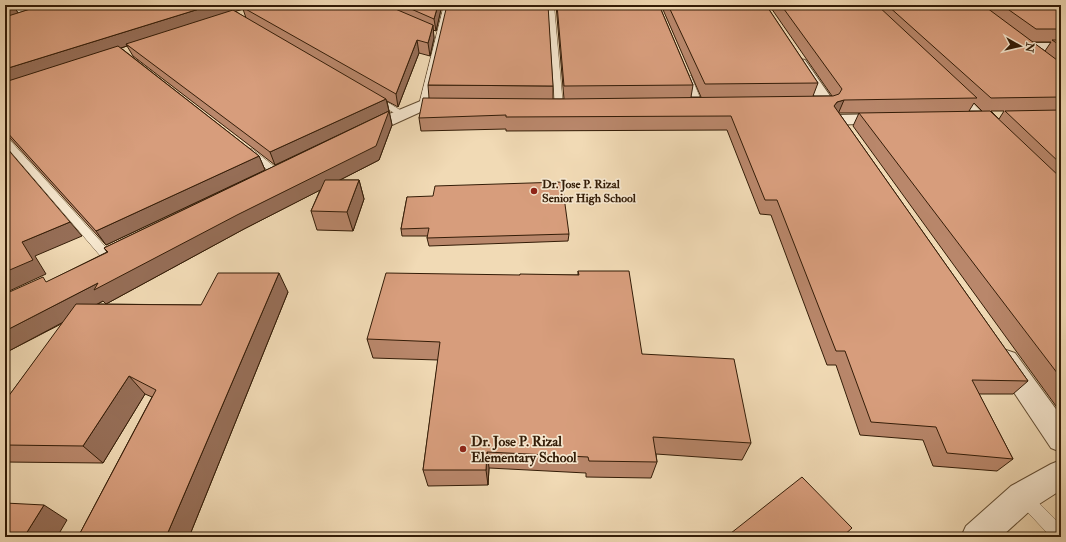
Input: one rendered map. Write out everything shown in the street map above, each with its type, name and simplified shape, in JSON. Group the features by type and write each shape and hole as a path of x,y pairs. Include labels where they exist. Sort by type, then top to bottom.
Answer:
{"street":[{"path":"13,5 33,17"},
{"path":"19,22 46,13"},
{"path":"1012,38 1043,60"},
{"path":"1025,47 1061,47"},
{"path":"792,51 827,103 812,104"},
{"path":"346,140 423,105 463,105"},
{"path":"543,106 566,106"},
{"path":"960,118 991,122"},
{"path":"852,139 838,120 899,119"},
{"path":"256,183 284,169"},
{"path":"993,341 1061,439"},
{"path":"977,537 1022,497 1061,474"}],"lane":[{"path":"423,105 435,35 447,5"},
{"path":"551,5 566,106"},
{"path":"684,69 699,105"},
{"path":"954,91 991,122"},
{"path":"367,93 401,114"},
{"path":"5,140 107,256"},
{"path":"240,144 284,169"},
{"path":"1022,497 1061,536"}],"building":[{"path":"43,5 212,5 5,69 5,17"},
{"path":"248,5 386,5 433,25 428,43 417,40 396,94 242,7"},
{"path":"402,5 438,5 434,19"},
{"path":"447,5 548,5 553,86 428,85"},
{"path":"557,5 659,5 693,85 564,86"},
{"path":"668,5 766,5 818,83 705,84"},
{"path":"781,5 877,5 977,98 844,100 837,102 834,106 1028,381 972,380 1013,459 947,453 936,427 871,422 845,351 836,351 777,200 765,200 731,116 506,117 506,115 419,118 423,98 560,99 833,96 839,94 842,89"},
{"path":"887,5 983,5 1061,63 1061,97 991,98"},
{"path":"1002,5 1061,5 1061,29 1036,29"},
{"path":"233,10 386,99 270,152 126,44"},
{"path":"1052,40 1061,40 1061,46"},
{"path":"118,46 259,156 96,231 5,130 5,82"},
{"path":"1061,110 1061,164 1005,111"},
{"path":"389,111 376,146 237,215 94,290 98,283 5,331 5,294 43,277 46,282 108,252 104,248"},
{"path":"990,111 1061,178 1061,378 859,113"},
{"path":"5,146 70,222 22,242 33,260 5,272"},
{"path":"325,180 359,180 347,212 311,211"},
{"path":"562,182 569,234 427,238 429,228 401,229 407,197 433,196 435,186"},
{"path":"578,271 629,271 642,354 734,359 751,443 653,437 657,462 589,461 588,457 487,452 486,470 423,470 440,342 367,339 386,273 579,275"},
{"path":"218,273 279,273 166,537 78,537 156,390 129,376 83,446 5,445 5,401 76,304 201,305"},
{"path":"802,477 852,528 842,537 726,537"},
{"path":"5,503 44,505 24,537 5,537"}],"place":[{"name":"Dr. Jose P. Rizal Senior High School","path":"534,191"},
{"name":"Dr. Jose P. Rizal Elementary School","path":"463,449"}]}
